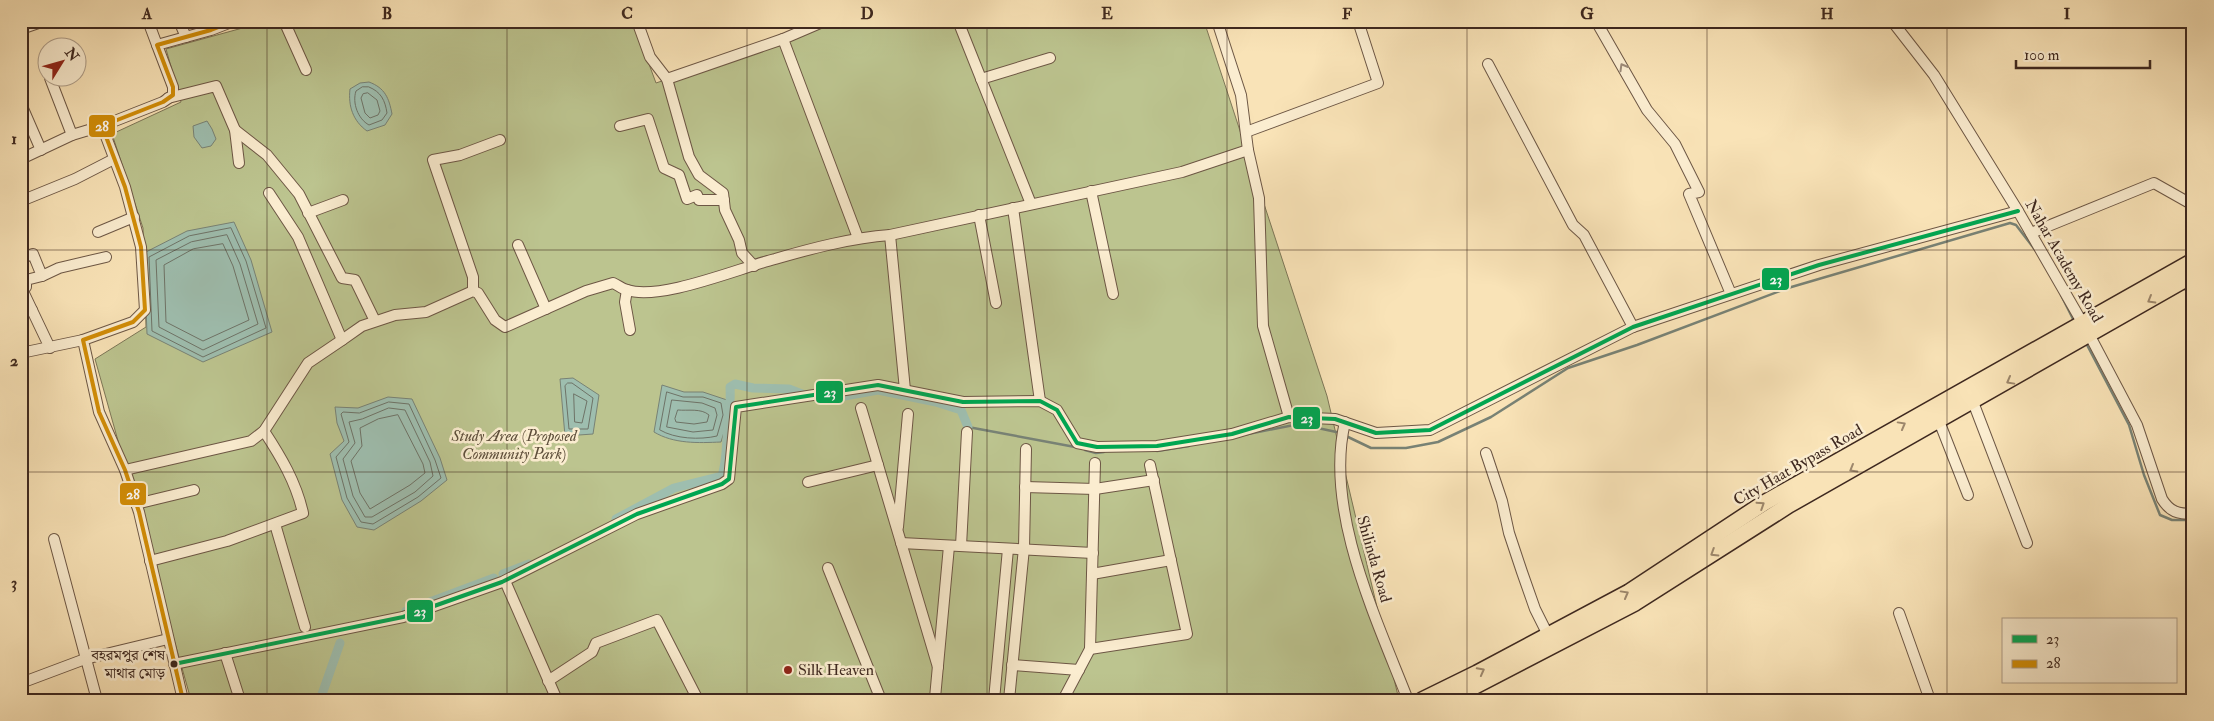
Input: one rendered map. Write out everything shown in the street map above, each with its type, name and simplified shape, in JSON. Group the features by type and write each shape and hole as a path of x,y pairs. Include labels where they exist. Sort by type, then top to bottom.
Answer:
{"main road":[{"name":"City Haat Bypass Road","path":"1448,700 1635,603 1789,505 1973,402 2193,261"},
{"name":"City Haat Bypass Road","path":"1422,700 1477,673 1629,592 1764,503 2086,330 2189,277"}],"street":[{"path":"21,29 44,21"},
{"path":"21,159 72,136 163,102 173,95 173,87 148,21"},
{"path":"179,21 186,36"},
{"path":"157,45 210,26 234,21"},
{"path":"284,21 306,70"},
{"path":"637,21 650,57 667,78 689,157 699,175 723,193 725,210 739,240 742,253 754,266"},
{"path":"667,78 783,39 825,21"},
{"path":"958,21 1032,204"},
{"path":"1216,21 1241,95 1248,150 1258,198 1263,326 1289,417"},
{"path":"1246,132 1378,83 1358,21"},
{"path":"1596,21 1647,110 1675,144 1689,170 1699,192 1689,194 1731,294"},
{"path":"1760,21 1766,21"},
{"name":"Nahar Academy Road","path":"1892,21 1934,75 2018,211 2086,330 2137,425 2160,500 2168,509 2178,514 2193,514"},
{"path":"783,39 858,238"},
{"path":"981,79 1050,58"},
{"path":"1488,64 1573,225 1584,235 1633,327"},
{"path":"168,98 216,86 235,130 239,163"},
{"path":"54,88 72,136"},
{"path":"21,104 41,150"},
{"path":"620,126 648,119 664,168 679,176 688,198 697,195 699,200 724,200"},
{"path":"21,353 84,340 133,322 145,310 141,248 134,217 102,126"},
{"path":"235,130 267,155 298,194 342,278 355,280 375,322"},
{"path":"473,291 473,277 433,160 460,155 500,140"},
{"path":"125,470 186,455 238,446 251,441 264,431 308,363 362,326 395,315 426,312 473,291 478,293 495,320 505,327 586,291 613,283 627,290 641,292 676,288 772,259 858,238 890,235 1182,172 1248,150"},
{"path":"21,200 75,178 114,159"},
{"path":"2031,233 2154,182 2193,205"},
{"path":"1091,191 1113,294"},
{"path":"269,193 298,237 342,340"},
{"path":"308,213 343,200"},
{"path":"1013,208 1040,401"},
{"path":"174,664 403,617 505,581 637,514 722,484 729,479 736,407 878,385 963,402 1040,401 1057,410 1076,444 1097,447 1166,444 1232,434 1289,417 1344,424 1376,433 1430,430 1633,327 1819,265 2018,211"},
{"path":"979,216 996,303"},
{"path":"98,232 134,217"},
{"path":"890,235 905,390"},
{"path":"518,245 546,309"},
{"path":"21,258 33,254 42,276"},
{"path":"50,348 26,311 21,287 26,286 26,280 42,276 59,268 106,257"},
{"path":"2189,277 2193,294"},
{"path":"627,290 625,302 630,330"},
{"path":"84,340 99,412 125,470 136,504 183,700"},
{"path":"1973,402 2027,543"},
{"path":"861,408 938,667"},
{"path":"898,533 908,414"},
{"path":"1939,421 1968,496"},
{"name":"Shilinda Road","path":"1344,424 1339,472 1348,526 1362,583 1408,700"},
{"path":"150,561 227,541 303,513 298,492 287,467 264,431"},
{"path":"961,546 966,432"},
{"path":"1009,700 1024,550 1026,449"},
{"path":"1486,452 1522,572 1535,609 1548,635"},
{"path":"1063,700 1090,649 1095,464"},
{"path":"808,482 878,465"},
{"path":"1090,649 1188,634 1150,465"},
{"path":"1025,487 1095,489 1154,480"},
{"path":"136,504 194,490"},
{"path":"275,524 305,627"},
{"path":"54,539 97,700"},
{"path":"901,543 1093,553"},
{"path":"935,698 949,546"},
{"path":"994,700 1008,549"},
{"path":"1092,574 1171,560"},
{"path":"828,568 881,700"},
{"path":"505,581 557,700"},
{"path":"1898,613 1930,700"},
{"path":"548,682 592,652 596,643 658,620 698,700"},
{"path":"22,682 85,659 168,639"},
{"path":"225,653 240,700"},
{"path":"1012,665 1078,670"}],"green space":[{"name":"Study Area (Proposed Community Park)","path":"268,21 633,21 656,83 838,21 1204,21 1327,396 1399,700 191,700 95,359 146,327 143,228 112,134 181,102 166,49"}],"water":[{"path":"369,82 383,91 392,114 385,125 367,131 358,123 352,113 350,89 360,83"},
{"path":"207,121 216,139 211,146 202,148 194,137 193,126"},
{"path":"234,222 251,260 272,332 203,362 147,334 144,253 187,231"},
{"path":"573,378 599,395 593,434 565,436 560,379"},
{"path":"662,385 684,392 703,392 727,400 729,416 721,442 678,441 654,432"},
{"path":"388,397 412,399 440,458 447,480 421,501 374,530 357,527 342,500 330,454 344,441 337,423 335,407 358,408"}],"waterway":[{"path":"1346,436 1371,448 1406,448 1438,442 1491,417 1568,368 1637,345 1788,288 2010,223 2016,225 2036,251"},
{"path":"2061,295 2074,321"},
{"path":"2086,343 2129,425 2144,475 2160,515 2172,520 2193,520"},
{"path":"616,519 674,488 722,476 725,464 730,387 735,384 753,388 789,389 807,396"},
{"path":"822,400 878,390 936,402 961,410 968,427"},
{"path":"1243,435 1299,424 1341,433"},
{"path":"968,427 1075,447"},
{"path":"1157,451 1189,446"},
{"path":"1085,450 1096,453 1104,452"},
{"path":"503,574 529,564"},
{"path":"406,611 494,578"},
{"path":"320,700 340,643"}],"transit line":[{"name":"28","path":"183,700 139,512 125,470 99,412 83,340 133,322 145,310 141,247 125,187 102,126 163,102 173,95 173,87 157,45 211,30 234,21"},
{"name":"23","path":"174,664 403,617 502,582 637,514 722,484 729,479 736,407 878,385 963,402 1040,401 1057,410 1077,443 1097,447 1157,446 1232,434 1289,417 1335,419 1376,433 1430,430 1633,327 1819,265 2018,211"}],"place":[{"name":"বহরমপুর শেষ মাথার মোড়","path":"174,664"},
{"name":"Silk Heaven","path":"788,670"}]}
